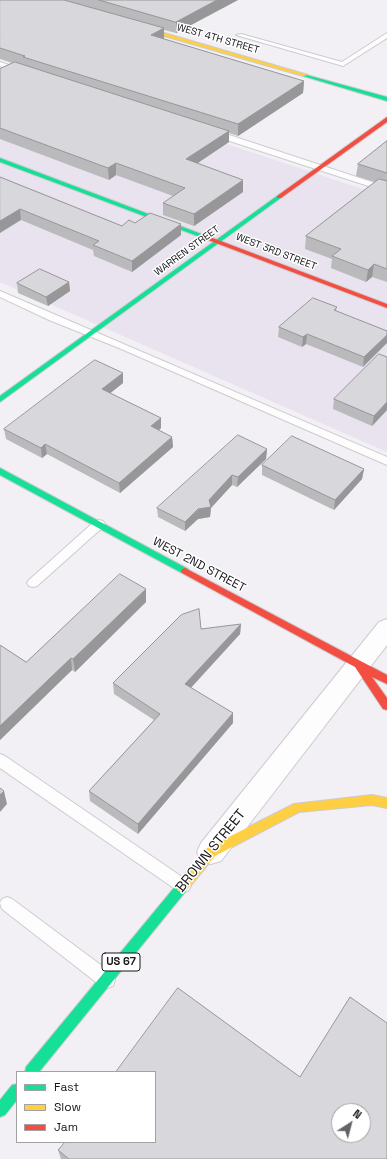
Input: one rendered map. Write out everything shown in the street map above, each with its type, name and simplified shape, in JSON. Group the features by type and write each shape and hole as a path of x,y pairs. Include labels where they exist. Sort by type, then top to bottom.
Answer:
{"main road":[{"name":"WEST 4TH STREET","path":"127,24 387,99"},
{"name":"WARREN STREET","path":"0,400 387,119"},
{"name":"WEST 3RD STREET","path":"0,160 387,306"},
{"name":"WEST 2ND STREET","path":"0,471 387,680"},
{"path":"358,664 387,706"},
{"name":"US 67","path":"211,852 298,807 372,800 387,804"},
{"name":"BROWN STREET","path":"32,1071 211,852"},
{"path":"0,1110 16,1091"}],"street":[{"name":"BROWN STREET","path":"211,852 387,628"}],"lane":[{"path":"239,35 344,64 387,35"},
{"path":"0,64 30,73"},
{"path":"209,132 387,190"},
{"path":"0,294 52,318 92,333 387,461"},
{"path":"33,583 98,524"},
{"path":"0,760 183,886"},
{"path":"7,904 107,980"}],"shaded area":[{"path":"0,69 387,197 387,452 0,282"}],"building":[{"path":"0,0 64,0 164,28 151,35 304,81 238,124 23,57 25,56 0,48"},
{"path":"99,0 217,0 176,22"},
{"path":"15,62 229,131 186,159 243,180 194,214 163,203 185,188 116,163 108,168 0,128 0,69"},
{"path":"387,141 387,173 358,164"},
{"path":"0,177 122,226 129,220 135,223 150,213 181,224 132,261 93,245 99,241 20,209 0,221"},
{"path":"379,179 387,181 387,269 374,264 368,270 332,256 341,249 306,236"},
{"path":"40,269 69,282 46,297 17,283"},
{"path":"313,298 337,307 334,310 387,331 387,335 364,357 307,334 303,337 279,327"},
{"path":"379,354 387,357 387,402 374,416 334,399"},
{"path":"95,360 123,373 102,389 161,418 151,426 172,437 119,483 45,444 41,448 4,429"},
{"path":"238,435 267,449 238,477 232,475 209,500 211,507 198,509 185,522 157,508"},
{"path":"292,436 364,469 335,500 262,465"},
{"path":"120,574 146,589 0,726 0,645 26,662"},
{"path":"199,609 201,629 241,624 185,684 233,713 138,824 89,791 160,714 113,683 181,615"},
{"path":"0,788 4,791 0,795"},
{"path":"178,988 300,1077 350,997 387,1023 387,1159 69,1159 58,1150 64,1143 156,1143 156,1071 117,1071"}],"traffic: fast":[{"path":"305,75 387,99"},
{"path":"0,160 210,239"},
{"path":"0,400 279,197"},
{"path":"0,471 185,571"},
{"path":"32,1071 182,887"},
{"path":"0,1110 16,1091"}],"traffic: slow":[{"path":"135,26 305,75"},
{"path":"182,887 211,852 298,807 372,800 387,803"}],"traffic: jam":[{"path":"279,197 387,119"},
{"path":"210,239 387,306"},
{"path":"185,571 387,680"},
{"path":"358,664 387,706"}]}
